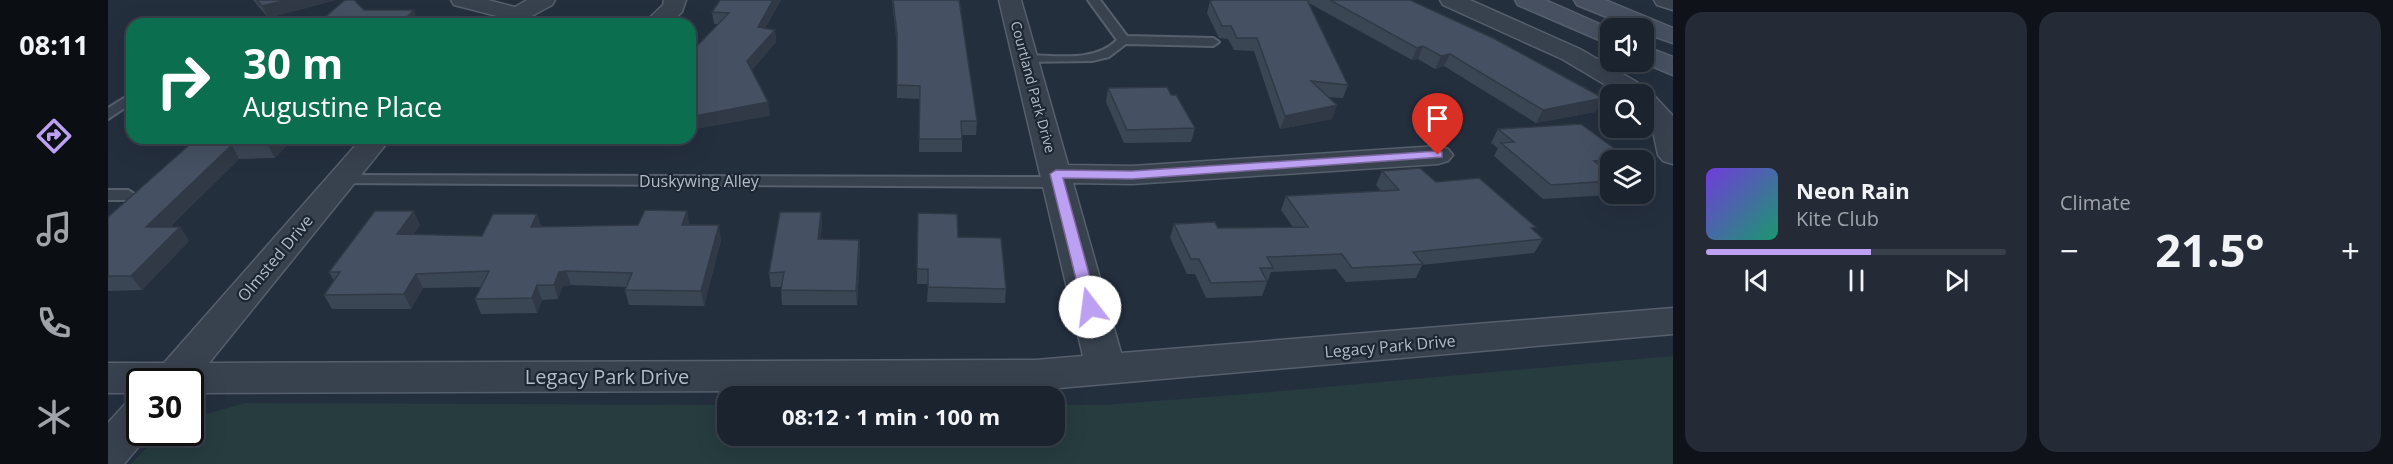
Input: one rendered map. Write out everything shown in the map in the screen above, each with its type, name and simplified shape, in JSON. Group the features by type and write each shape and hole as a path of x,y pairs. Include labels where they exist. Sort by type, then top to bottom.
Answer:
{"main road":[{"path":"1526,0 1600,33"},
{"path":"1585,0 1673,36"},
{"path":"1654,58 1673,67"}],"street":[{"path":"462,0 506,18"},
{"path":"510,18 544,0"},
{"path":"662,18 674,7 675,0"},
{"name":"Courtland Park Drive","path":"1010,0 1057,178"},
{"path":"1451,0 1556,48 1623,84"},
{"path":"1665,0 1673,3"},
{"path":"1654,110 1666,123 1673,154"},
{"name":"Olmsted Drive","path":"182,368 372,144"},
{"path":"1106,370 1057,178 1438,155"},
{"name":"Legacy Park Drive","path":"204,380 1036,375 1673,321"},
{"name":"Legacy Park Drive","path":"108,378 126,379"},
{"path":"108,452 126,432"}],"lane":[{"path":"1094,0 1123,40"},
{"path":"1026,59 1085,58 1111,53 1123,40 1213,42"},
{"path":"108,115 126,102"},
{"name":"Duskywing Alley","path":"341,180 1057,178"},
{"path":"108,195 128,195"}],"green space":[{"path":"1673,356 1673,464 131,464 150,446 204,446 204,415 245,403 717,405 717,446 1065,446 1065,405 1103,405"}],"building":[{"path":"257,0 287,0 262,6"},
{"path":"345,0 354,0 364,10 414,10 406,18 324,18"},
{"path":"720,0 773,0 758,27 775,30 747,61 768,102 696,116 696,47 729,13 712,12"},
{"path":"893,0 959,0 977,121 961,121 962,139 919,139 920,86 897,85 897,34"},
{"path":"1307,0 1348,85 1311,81 1337,105 1285,116 1257,38 1237,38 1231,26 1222,26 1210,1"},
{"path":"1330,0 1410,0 1493,38 1600,96 1600,99 1543,110 1450,54 1441,56 1423,46 1417,48"},
{"path":"1167,87 1171,95 1176,95 1195,128 1127,130 1108,88"},
{"path":"1581,124 1617,150 1600,150 1600,161 1594,161 1600,166 1600,182 1551,185 1501,143 1514,142 1498,129"},
{"path":"190,144 269,144 232,145 146,227 180,227 131,276 108,276 108,217"},
{"path":"1420,168 1436,182 1479,178 1536,227 1531,228 1543,239 1413,252 1423,264 1352,268 1342,254 1267,257 1273,268 1260,268 1267,281 1211,283 1199,259 1191,259 1174,224 1215,222 1218,228 1308,227 1286,196 1399,190 1382,171"},
{"path":"645,210 687,211 682,225 719,225 701,291 625,290 632,273 566,271 559,272 554,285 537,285 532,298 475,299 489,271 416,274 404,294 324,295 340,272 329,272 375,211 414,211 397,234 482,236 493,214 537,214 531,227 638,225"},
{"path":"780,212 821,212 818,239 859,240 856,291 781,290 784,272 769,273"},
{"path":"918,213 957,214 958,237 1001,238 1006,289 928,287 928,269 917,269"}],"route":[{"path":"1090,307 1056,174 1132,175 1438,155"}]}
